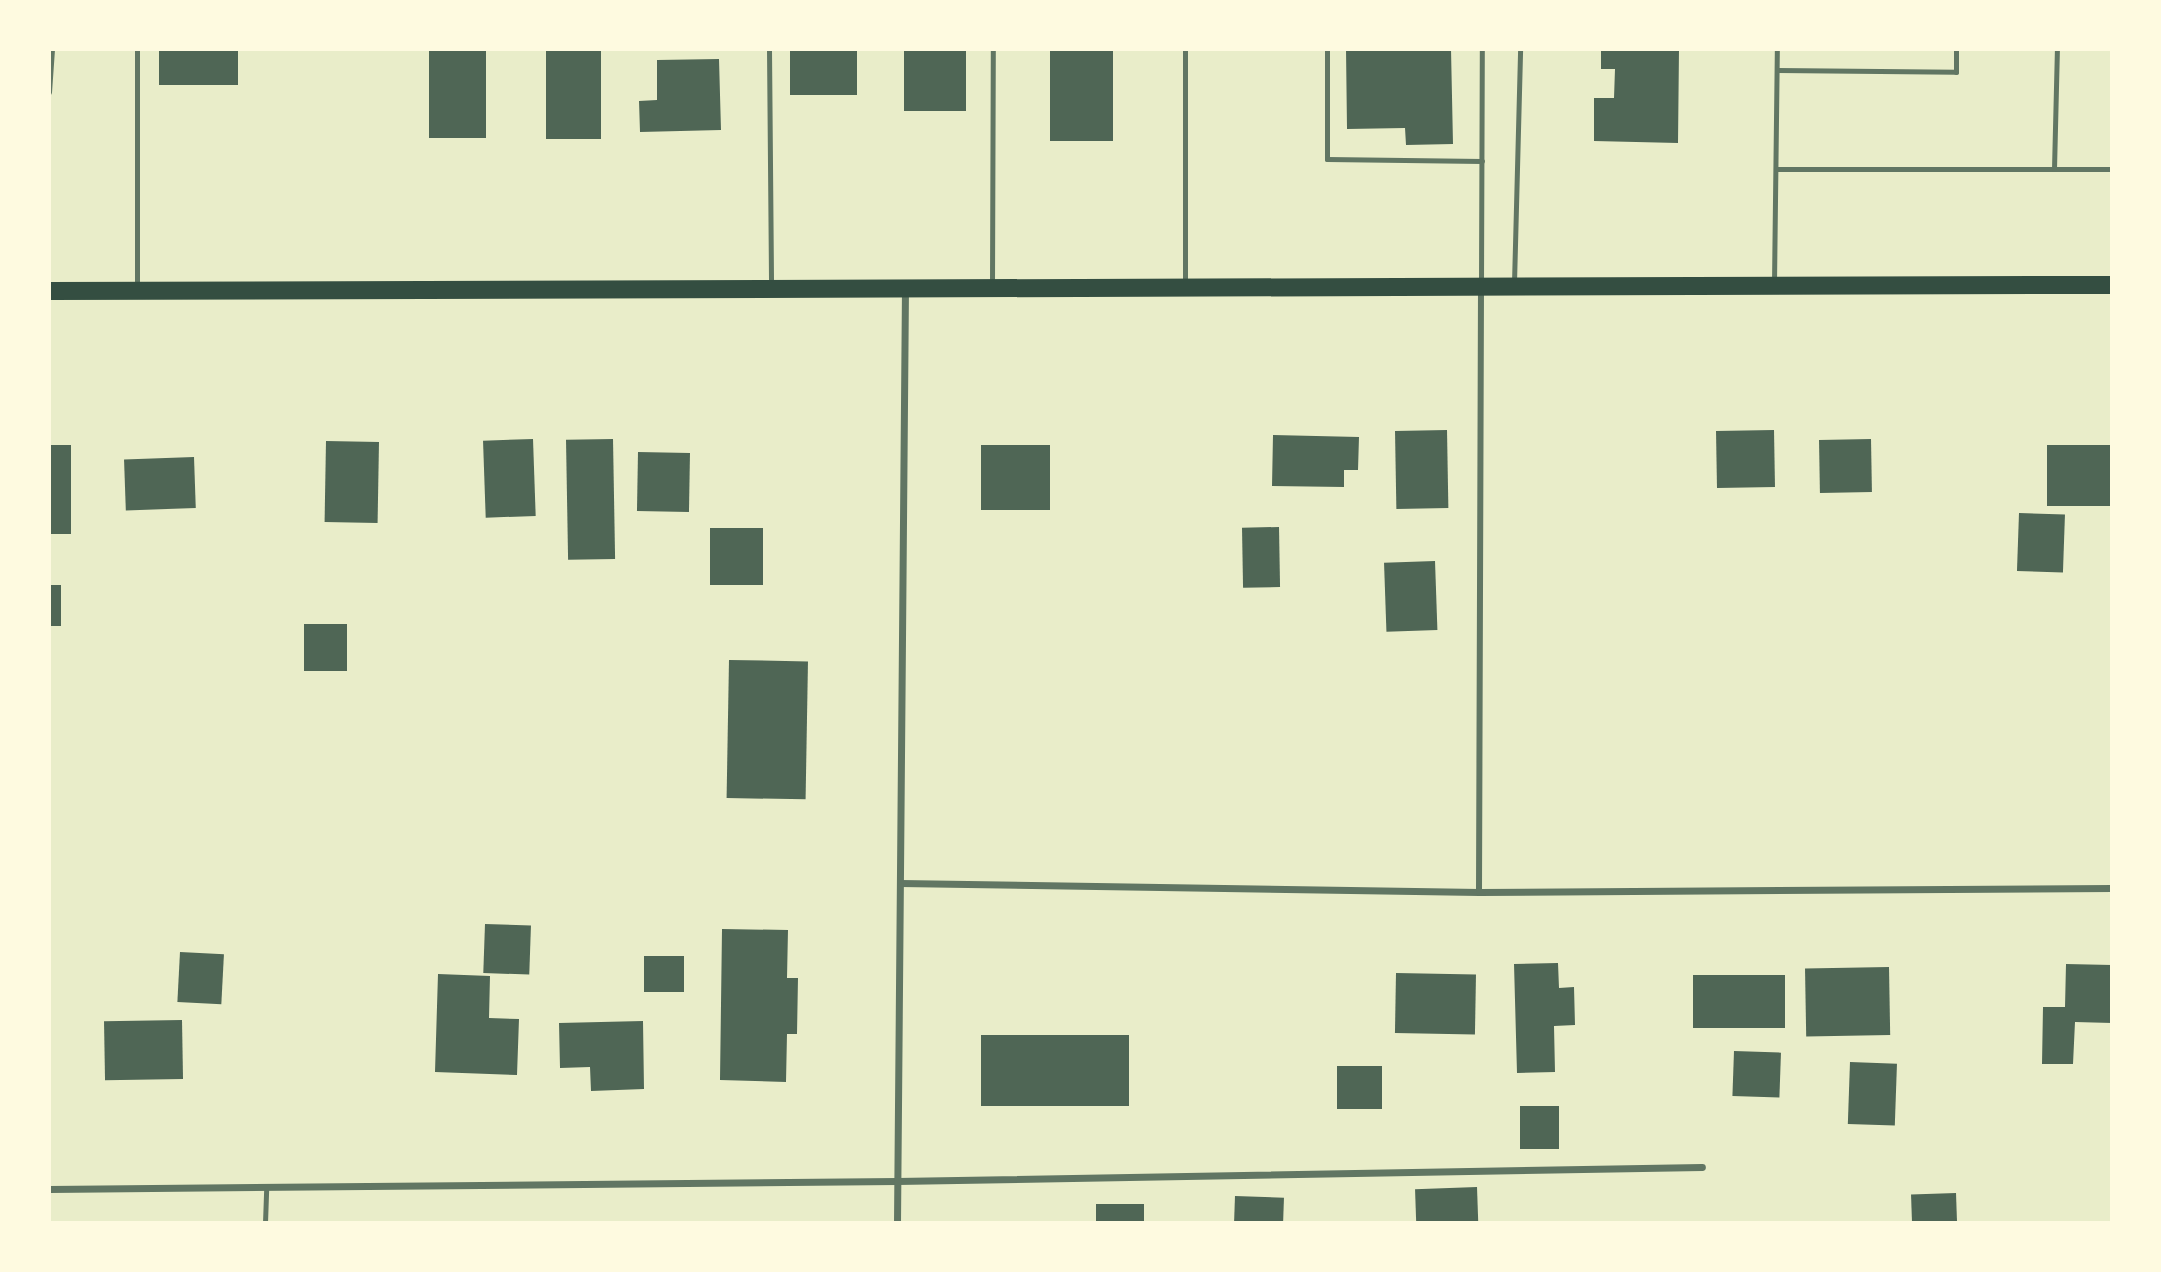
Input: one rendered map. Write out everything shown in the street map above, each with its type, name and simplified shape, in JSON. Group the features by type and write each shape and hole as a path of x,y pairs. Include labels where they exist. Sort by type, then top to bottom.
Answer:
{"main road":[{"path":"49,291 2112,285"}],"street":[{"path":"1479,892 1480,286"},
{"path":"897,1223 905,288"},
{"path":"900,883 1479,892 2112,888"},
{"path":"49,1189 897,1181 1702,1167"}],"lane":[{"path":"49,92 52,49"},
{"path":"137,49 137,290"},
{"path":"769,49 771,288"},
{"path":"992,288 993,49"},
{"path":"1185,49 1185,287"},
{"path":"1327,49 1327,159 1482,161"},
{"path":"1480,286 1482,49"},
{"path":"1514,286 1520,49"},
{"path":"1774,286 1777,49"},
{"path":"1777,70 1956,72 1956,49"},
{"path":"2054,169 2057,49"},
{"path":"1776,169 2112,169"},
{"path":"265,1188 265,1223"}],"building":[{"path":"159,49 238,49 238,85 159,85"},
{"path":"429,49 486,49 486,138 429,138"},
{"path":"546,49 601,49 601,139 546,139"},
{"path":"790,49 857,49 857,95 790,95"},
{"path":"904,49 966,49 966,111 904,111"},
{"path":"1050,49 1113,49 1113,141 1050,141"},
{"path":"1346,49 1451,49 1453,144 1406,145 1405,128 1347,129"},
{"path":"1601,49 1679,49 1678,143 1594,141 1594,98 1614,98 1615,69 1601,69"},
{"path":"719,59 721,130 640,132 639,101 657,100 657,60"},
{"path":"1447,430 1448,508 1396,509 1395,431"},
{"path":"1774,430 1775,487 1717,488 1716,431"},
{"path":"1273,435 1359,437 1358,470 1344,470 1344,487 1272,486"},
{"path":"533,439 536,516 486,518 483,441"},
{"path":"613,439 615,559 568,560 566,440"},
{"path":"1871,439 1872,492 1820,493 1819,440"},
{"path":"326,441 379,442 378,523 325,522"},
{"path":"49,445 71,445 71,534 49,534"},
{"path":"981,445 1050,445 1050,510 981,510"},
{"path":"2047,445 2112,445 2112,506 2047,506"},
{"path":"638,452 690,453 689,512 637,511"},
{"path":"194,457 196,508 126,510 124,459"},
{"path":"2019,513 2065,515 2063,573 2017,571"},
{"path":"1279,527 1280,587 1243,588 1242,528"},
{"path":"710,528 763,528 763,585 710,585"},
{"path":"1435,561 1437,630 1386,632 1384,563"},
{"path":"49,585 61,585 61,626 49,626"},
{"path":"304,624 347,624 347,671 304,671"},
{"path":"729,660 808,661 806,799 727,798"},
{"path":"485,924 531,926 529,975 483,973"},
{"path":"722,929 788,930 787,978 798,978 797,1034 787,1034 786,1082 720,1080"},
{"path":"180,952 224,954 221,1004 177,1002"},
{"path":"644,956 684,956 684,992 644,992"},
{"path":"1558,963 1559,988 1574,987 1575,1025 1554,1026 1555,1072 1517,1073 1514,964"},
{"path":"2066,964 2112,965 2112,1023 2075,1022 2073,1064 2042,1064 2043,1007 2065,1007"},
{"path":"1889,967 1890,1035 1806,1036 1805,968"},
{"path":"1396,973 1476,974 1475,1034 1395,1033"},
{"path":"438,974 490,976 489,1018 519,1019 517,1075 435,1072"},
{"path":"1693,975 1785,975 1785,1028 1693,1028"},
{"path":"182,1020 183,1079 105,1080 104,1021"},
{"path":"643,1021 644,1089 591,1091 590,1067 560,1068 559,1023"},
{"path":"981,1035 1129,1035 1129,1106 981,1106"},
{"path":"1734,1051 1781,1053 1779,1098 1732,1096"},
{"path":"1850,1062 1897,1064 1895,1126 1848,1124"},
{"path":"1337,1066 1382,1066 1382,1109 1337,1109"},
{"path":"1520,1106 1559,1106 1559,1149 1520,1149"},
{"path":"1477,1187 1478,1223 1416,1223 1415,1189"},
{"path":"1956,1193 1957,1223 1912,1223 1911,1195"},
{"path":"1235,1196 1284,1198 1283,1223 1234,1223"},
{"path":"1096,1204 1144,1204 1144,1223 1096,1223"}]}
